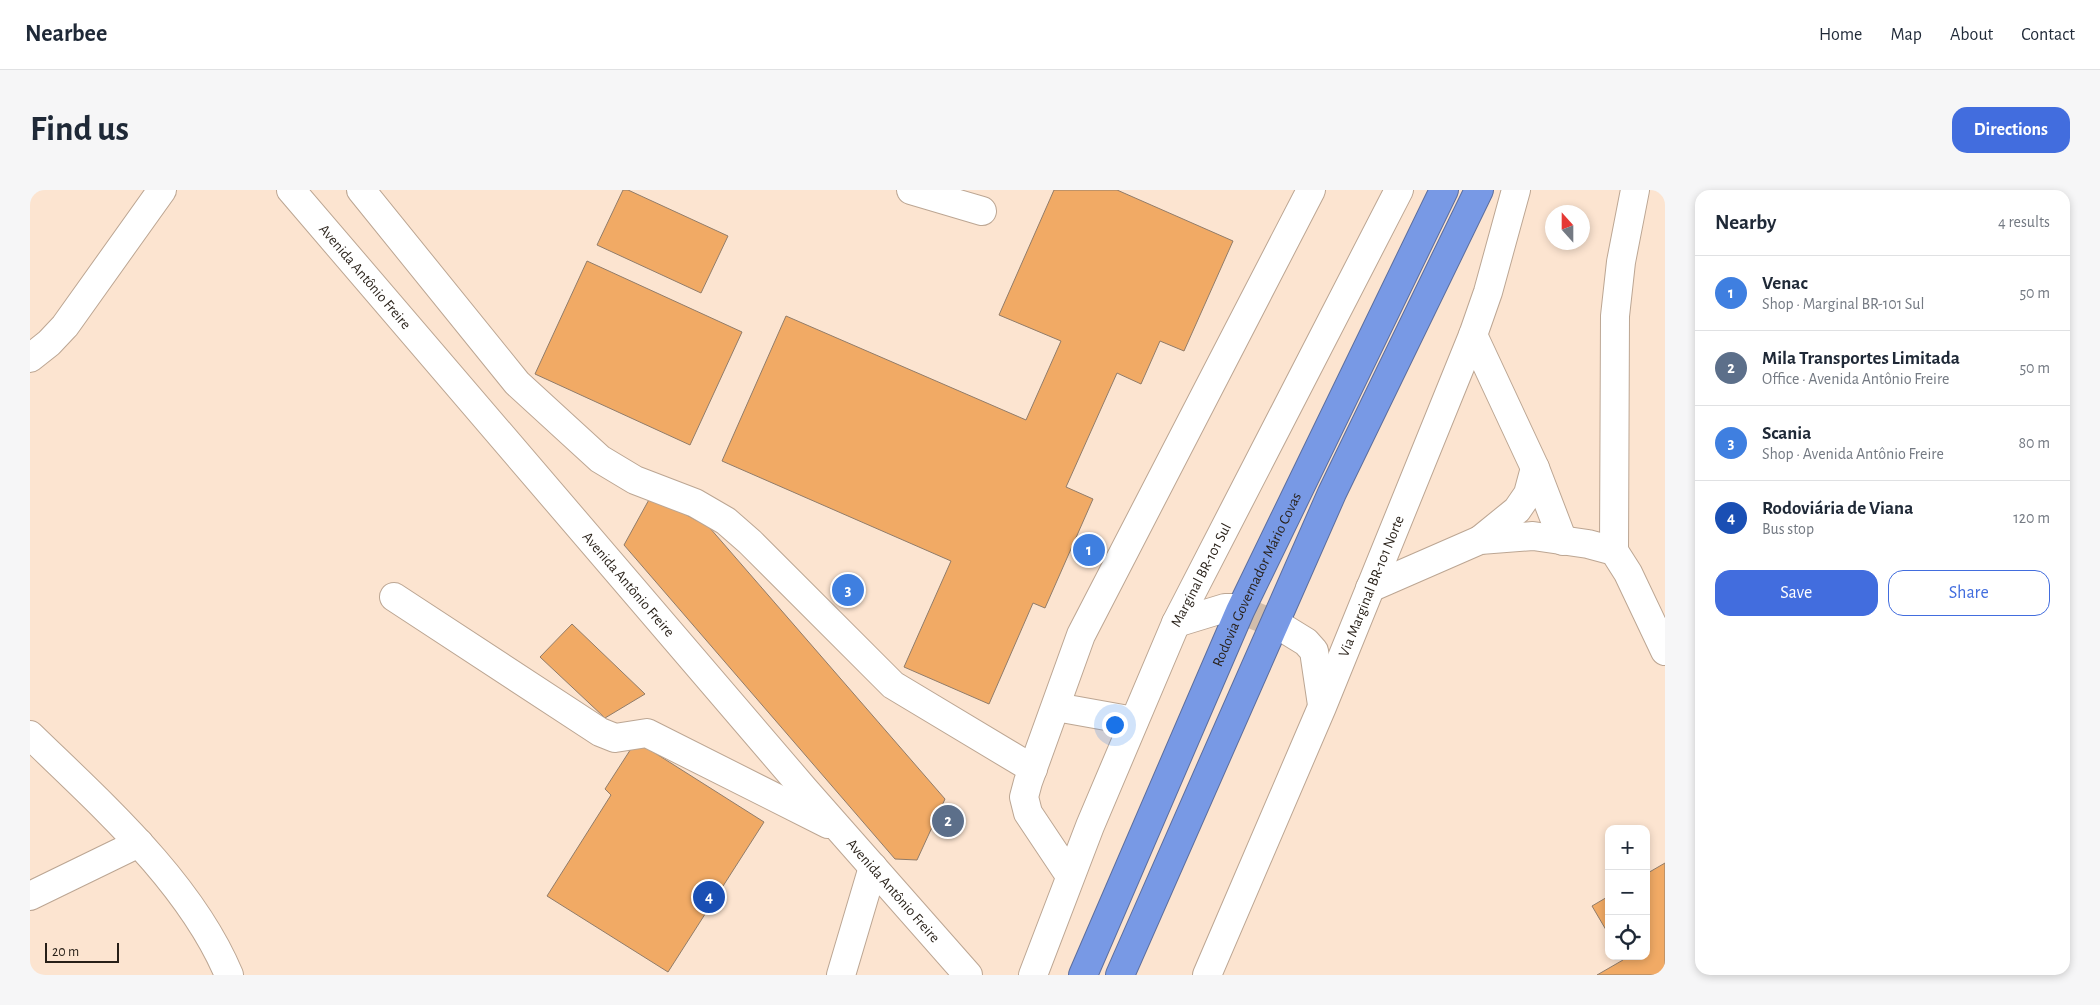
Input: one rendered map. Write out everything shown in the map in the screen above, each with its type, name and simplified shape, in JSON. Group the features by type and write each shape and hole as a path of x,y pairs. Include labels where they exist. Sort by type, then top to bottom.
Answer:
{"highway":[{"name":"Rodovia Governador Mário Covas","path":"1083,975 1240,610 1444,190"},
{"path":"1120,975 1332,492 1480,190"}],"street":[{"path":"30,358 49,343 65,326 162,190"},
{"name":"Avenida Antônio Freire","path":"291,190 700,668 968,975"},
{"path":"360,190 517,383 600,459 635,480 695,503 726,521 750,542 893,685 1033,769"},
{"path":"911,190 982,211"},
{"path":"1070,876 1028,813 1024,797 1033,769 1082,635 1310,190"},
{"name":"Marginal BR-101 Sul","path":"1033,975 1070,876 1176,624 1399,190"},
{"name":"Via Marginal BR-101 Norte","path":"1207,975 1322,706 1473,335 1488,292 1516,190"},
{"path":"1636,190 1622,262 1615,316 1614,552 1628,573 1665,651"},
{"path":"1473,335 1535,468 1563,541"},
{"path":"1370,588 1480,540 1517,510 1528,494 1535,468"},
{"path":"1480,540 1533,536 1588,544 1614,552"},
{"path":"394,597 600,732 615,738 647,733 842,831"},
{"path":"1176,624 1225,608 1236,608"},
{"path":"1280,626 1306,642 1314,651 1322,706"},
{"path":"1056,707 1134,721"},
{"path":"30,735 108,810 157,863 192,911 229,975"},
{"path":"30,896 139,843"},
{"path":"841,975 873,867"}],"building":[{"path":"623,190 628,190 728,236 701,293 597,245"},
{"path":"1054,190 1117,190 1233,241 1184,351 1160,341 1141,384 1117,373 1066,487 1093,499 1045,608 1033,603 989,704 904,667 951,561 722,461 786,316 1026,420 1061,341 999,315"},
{"path":"587,261 742,332 690,445 535,374"},
{"path":"651,496 709,527 945,799 917,860 895,859 624,545"},
{"path":"572,624 645,694 605,718 540,657"},
{"path":"636,741 764,822 668,972 547,896 611,795 605,789"},
{"path":"1665,863 1665,975 1597,975 1623,960 1650,960 1650,872"},
{"path":"1605,898 1605,928 1592,906"}],"tunnel":[{"path":"1236,608 1280,626"}],"place":[{"name":"Venac","path":"1089,550"},
{"name":"Scania","path":"848,590"},
{"name":"Mila Transportes Limitada","path":"948,821"},
{"name":"Rodoviária de Viana","path":"709,897"}]}
